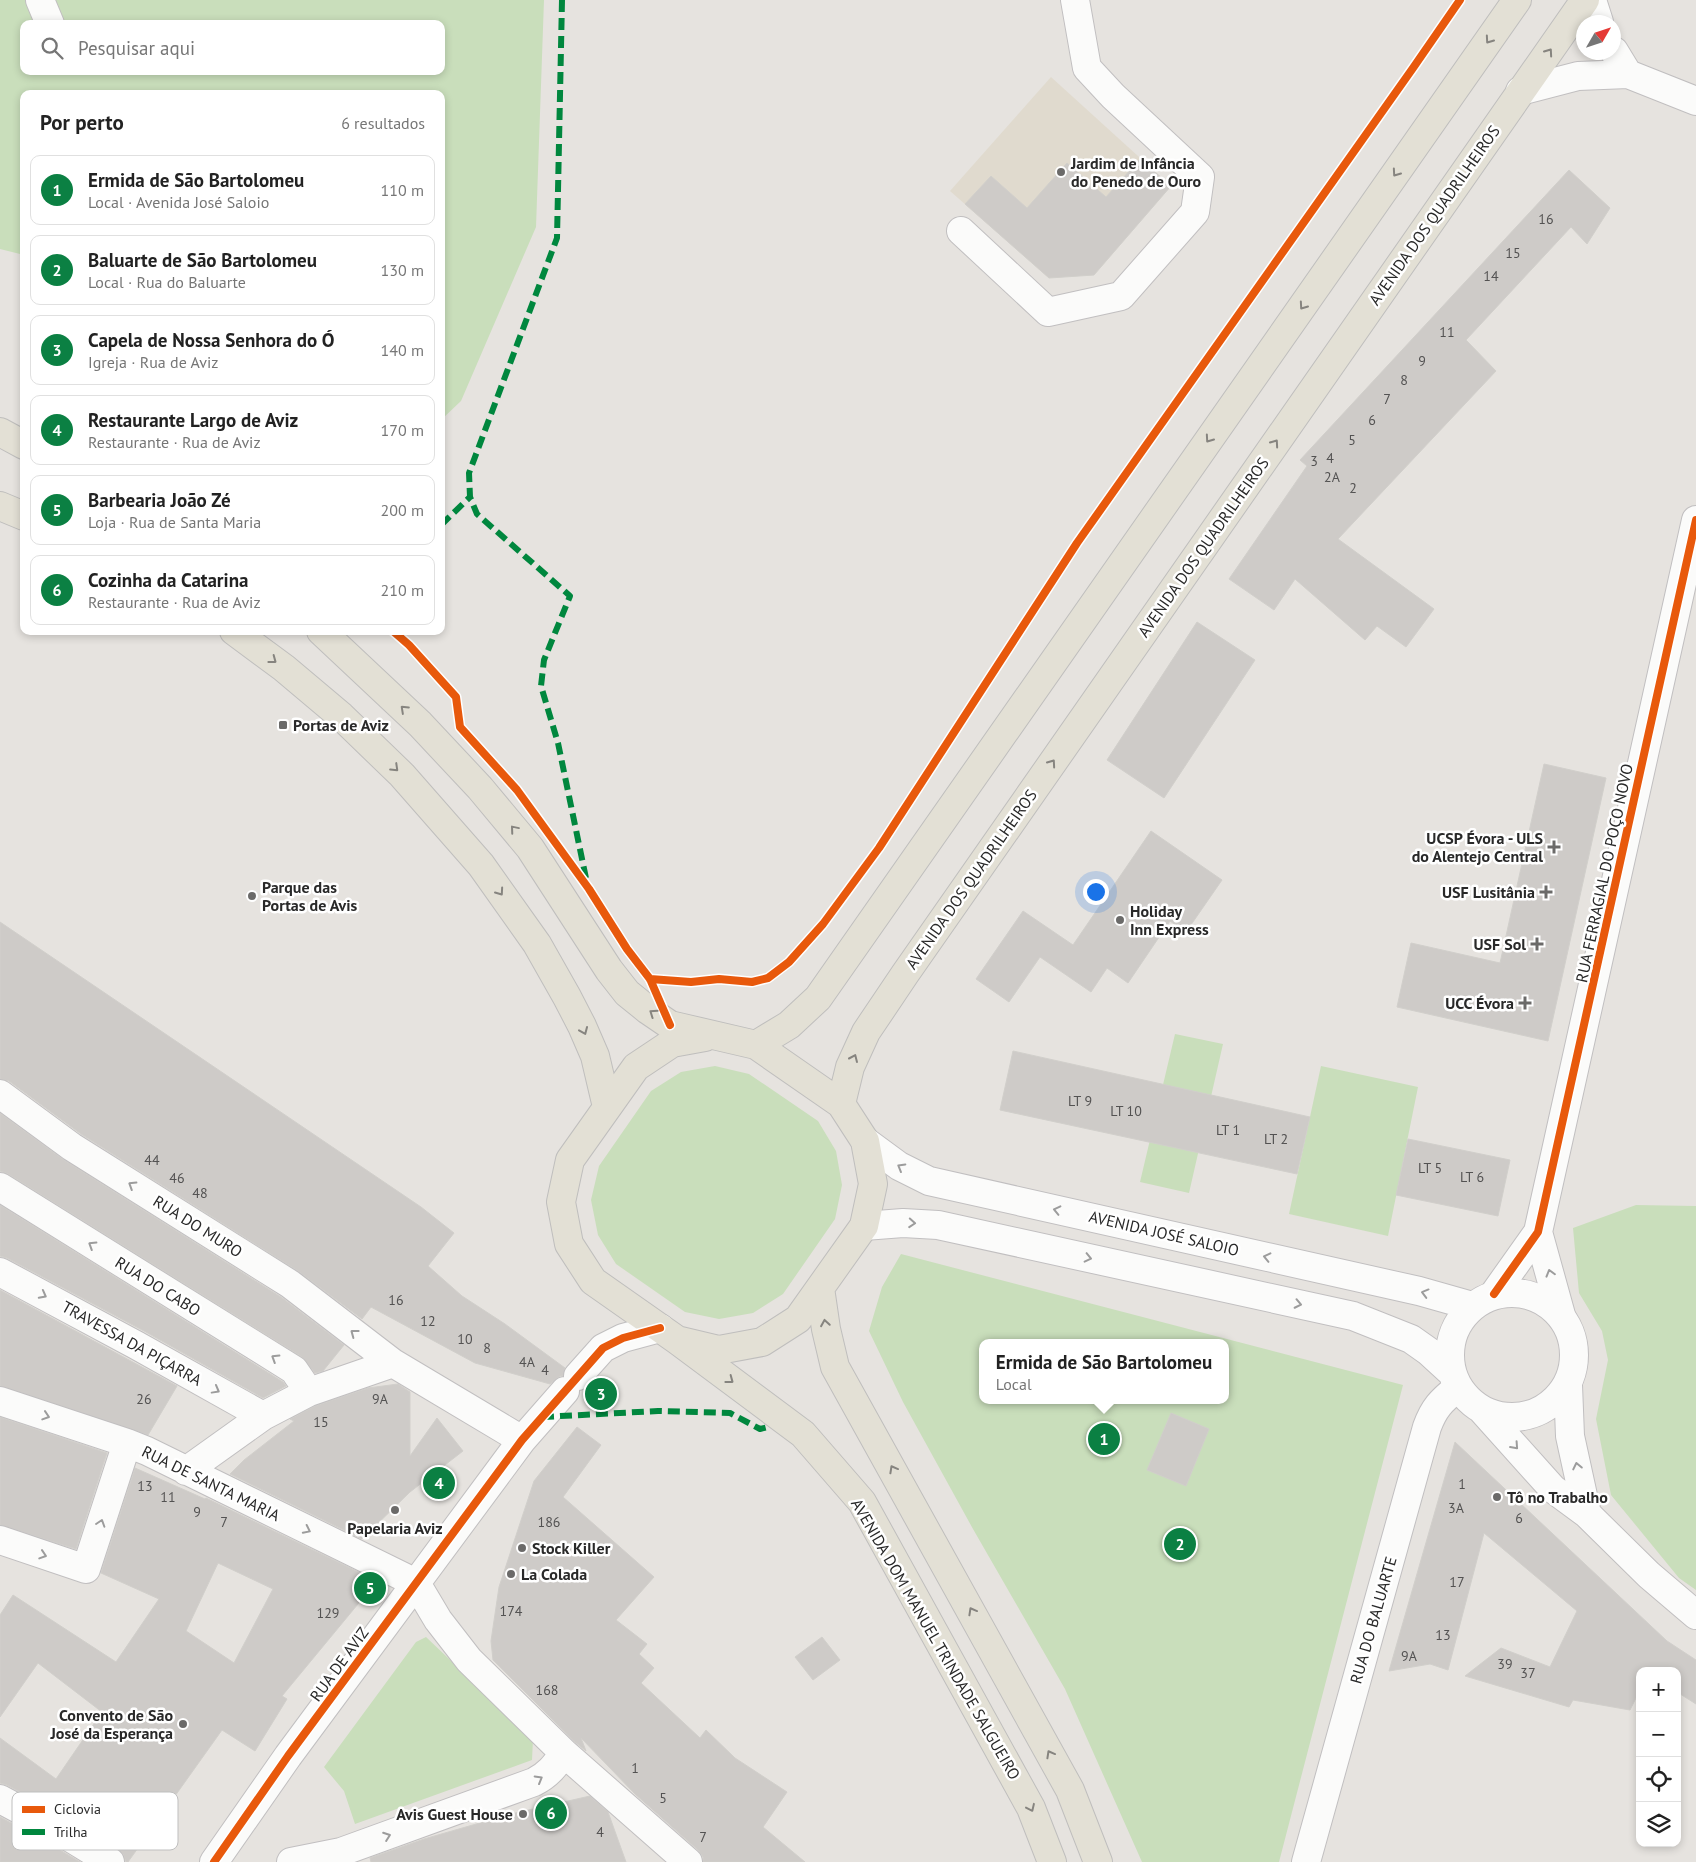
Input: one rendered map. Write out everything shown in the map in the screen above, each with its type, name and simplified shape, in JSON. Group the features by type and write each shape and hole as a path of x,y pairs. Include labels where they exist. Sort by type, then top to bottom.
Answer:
{"main road":[{"path":"756,1045 789,1025 818,998 1517,0"},
{"name":"AVENIDA DOS QUADRILHEIROS","path":"841,1104 850,1068 866,1032 890,996 1585,0"},
{"path":"0,432 20,443"},
{"path":"0,448 20,455"},
{"path":"0,506 20,514"},
{"path":"239,635 284,668 341,716 402,776 481,865 537,944 567,997 595,1056 607,1107"},
{"path":"325,635 420,724 480,788 530,848 609,970 627,993 670,1025 714,1036"},
{"name":"AVENIDA DOM MANUEL TRINDADE SALGUEIRO","path":"668,1334 719,1350 762,1342 798,1319 864,1226 873,1184 865,1140 841,1104 756,1045 714,1036 672,1043 636,1066 570,1160 561,1202 569,1244 593,1281 803,1434 862,1502 1031,1808 1052,1862"},
{"path":"820,1288 826,1329 835,1367 1070,1790 1098,1862"}],"street":[{"path":"40,0 48,20"},
{"path":"961,230 1048,312 1121,296 1195,212 1200,177 1113,96 1087,68 1075,0"},
{"path":"1592,0 1597,15"},
{"path":"1619,60 1628,74"},
{"path":"1520,91 1578,76 1628,74 1696,101"},
{"name":"RUA FERRAGIAL DO POÇO NOVO","path":"1538,1232 1696,520"},
{"name":"RUA DO MURO","path":"0,1094 72,1147 290,1284 393,1363 522,1440"},
{"name":"AVENIDA JOSÉ SALOIO","path":"865,1140 898,1166 929,1181 1409,1288 1483,1300"},
{"name":"RUA DO CABO","path":"0,1187 294,1370 309,1392"},
{"path":"864,1226 903,1223 938,1225 1353,1316 1411,1339 1428,1350 1553,1489 1587,1514 1649,1575 1696,1615"},
{"path":"1455,1380 1449,1348 1456,1325 1483,1300 1538,1232"},
{"path":"1538,1232 1561,1315 1573,1337 1575,1362 1568,1385 1570,1436 1587,1514"},
{"name":"TRAVESSA DA PIÇARRA","path":"0,1272 263,1416"},
{"path":"1483,1300 1519,1292 1542,1299 1561,1315"},
{"name":"RUA DE AVIZ","path":"214,1862 288,1756 522,1440 603,1348 623,1338 668,1334"},
{"path":"186,1471 263,1416 309,1392 393,1363"},
{"name":"RUA DO BALUARTE","path":"1306,1862 1427,1427 1434,1410 1455,1380"},
{"path":"1482,1410 1506,1418 1530,1415 1552,1404 1568,1385"},
{"name":"RUA DE SANTA MARIA","path":"0,1400 127,1443 416,1583"},
{"path":"0,1540 86,1569 127,1443"},
{"path":"416,1583 438,1620 469,1660 564,1753 688,1862"},
{"path":"291,1862 342,1857 534,1782 553,1769 564,1753"},
{"path":"0,1799 12,1805"},
{"path":"90,1850 110,1862"}],"shaded area":[{"name":"Jardim de Infância do Penedo de Ouro","path":"1051,77 1171,186 1094,275 1049,278 950,191"}],"green space":[{"path":"0,0 544,0 536,227 461,401 445,416 445,90 20,90 20,254 0,249"},
{"path":"1175,1034 1223,1044 1189,1193 1140,1182"},
{"path":"715,1066 749,1074 818,1121 836,1151 842,1185 835,1219 783,1294 753,1313 719,1319 685,1312 616,1264 598,1235 591,1200 599,1166 651,1091 681,1072"},
{"path":"1321,1066 1418,1087 1388,1236 1289,1214"},
{"path":"1636,1205 1696,1206 1696,1590 1679,1578 1611,1495 1596,1419 1608,1360 1602,1331 1579,1293 1573,1228"},
{"path":"901,1254 1227,1339 979,1339 979,1404 1229,1404 1229,1340 1403,1385 1279,1862 1142,1862 1065,1689 903,1402 869,1331 882,1287"},
{"path":"426,1637 533,1739 532,1760 355,1824 344,1791 324,1767 416,1642"}],"building":[{"path":"1140,159 1171,186 1094,275 1049,278 965,204 991,176 1027,208 1067,163 1106,197"},
{"path":"1569,170 1610,208 1587,244 1571,227 1466,340 1496,371 1338,539 1434,609 1406,647 1377,626 1365,640 1295,579 1274,610 1229,579 1307,466 1300,460"},
{"path":"1197,622 1255,660 1164,798 1107,760"},
{"path":"1544,764 1606,778 1548,1041 1397,1007 1411,943 1500,963"},
{"name":"Holiday Inn Express","path":"1151,831 1222,880 1186,932 1170,921 1128,983 1107,968 1091,992 1040,957 1009,1002 976,979 1023,911 1073,945"},
{"path":"0,922 421,1207 454,1233 428,1266 462,1296 505,1324 565,1368 563,1376 560,1376 550,1384 475,1363 371,1307 362,1319 298,1271 81,1134 9,1081 0,1079"},
{"path":"1013,1051 1310,1117 1297,1174 1000,1110"},
{"path":"0,1113 64,1160 281,1297 344,1345 323,1371 315,1373 302,1357 8,1174 0,1171"},
{"path":"1408,1139 1510,1160 1498,1216 1396,1195"},
{"path":"0,1205 283,1382 286,1386 263,1398 144,1331 0,1256"},
{"path":"0,1290 177,1386 148,1435 0,1386"},
{"path":"398,1384 410,1392 410,1456 437,1418 463,1451 410,1492 362,1539 230,1474 244,1460 294,1421 290,1419 315,1406 368,1388"},
{"path":"1171,1413 1209,1429 1186,1486 1147,1470"},
{"path":"0,1417 107,1453 76,1549 0,1525"},
{"path":"577,1427 601,1445 563,1497 654,1577 616,1620 647,1644 639,1654 654,1668 641,1683 700,1738 706,1730 735,1758 787,1792 763,1827 805,1862 703,1862 703,1857 698,1850 635,1794 581,1738 586,1751 575,1742 493,1660 491,1641 499,1587 534,1481"},
{"path":"1455,1442 1667,1641 1696,1660 1696,1704 1681,1695 1681,1667 1636,1667 1636,1698 1630,1710 1573,1700 1569,1707 1465,1676 1501,1648 1550,1667 1577,1611 1484,1533 1448,1670 1430,1664 1389,1671"},
{"path":"135,1468 206,1498 377,1581 282,1696 287,1699 255,1751 222,1730 178,1792 20,1792 0,1783 0,1738 56,1779 102,1712 38,1663 0,1717 0,1615 13,1595 116,1662 159,1599 101,1573","holes":["218,1563 273,1589 234,1663 186,1631"]},
{"path":"822,1637 840,1660 813,1680 795,1657"},
{"path":"590,1796 608,1812 626,1862 371,1862 370,1858 424,1839 511,1814"},
{"path":"0,1817 12,1823 12,1850 60,1850 80,1862 0,1862"},
{"path":"119,1850 137,1850 128,1862 126,1862"}],"marked path":[{"path":"562,0 557,238 469,473 470,497 477,514 570,596 544,660 541,686 558,743 587,883"},
{"path":"445,521 470,497"},
{"path":"542,1417 658,1411 730,1413 760,1429 768,1427"}],"cycle path":[{"path":"650,979 691,982 719,979 752,982 768,978 789,962 823,924 879,848 1077,543 1460,0"},
{"path":"1494,1294 1538,1232 1696,520"},
{"path":"398,635 456,697 460,727 517,790 589,889 627,949 650,979 670,1025"},
{"path":"214,1862 288,1756 522,1440 603,1348 623,1338 660,1328"}],"place":[{"name":"Jardim de Infância do Penedo de Ouro","path":"1061,172"},
{"name":"Portas de Aviz","path":"283,725"},
{"name":"UCSP Évora - ULS do Alentejo Central","path":"1554,847"},
{"name":"USF Lusitânia","path":"1546,892"},
{"name":"Parque das Portas de Avis","path":"252,896"},
{"name":"Holiday Inn Express","path":"1120,920"},
{"name":"USF Sol","path":"1537,944"},
{"name":"UCC Évora","path":"1525,1003"},
{"name":"Capela de Nossa Senhora do Ó","path":"601,1394"},
{"name":"Ermida de São Bartolomeu","path":"1104,1439"},
{"name":"Restaurante Largo de Aviz","path":"439,1483"},
{"name":"Tô no Trabalho","path":"1497,1497"},
{"name":"Papelaria Aviz","path":"395,1510"},
{"name":"Baluarte de São Bartolomeu","path":"1180,1544"},
{"name":"Stock Killer","path":"522,1548"},
{"name":"La Colada","path":"511,1574"},
{"name":"Barbearia João Zé","path":"370,1588"},
{"name":"Convento de São José da Esperança","path":"183,1724"},
{"name":"Cozinha da Catarina","path":"551,1813"},
{"name":"Avis Guest House","path":"523,1814"}]}
